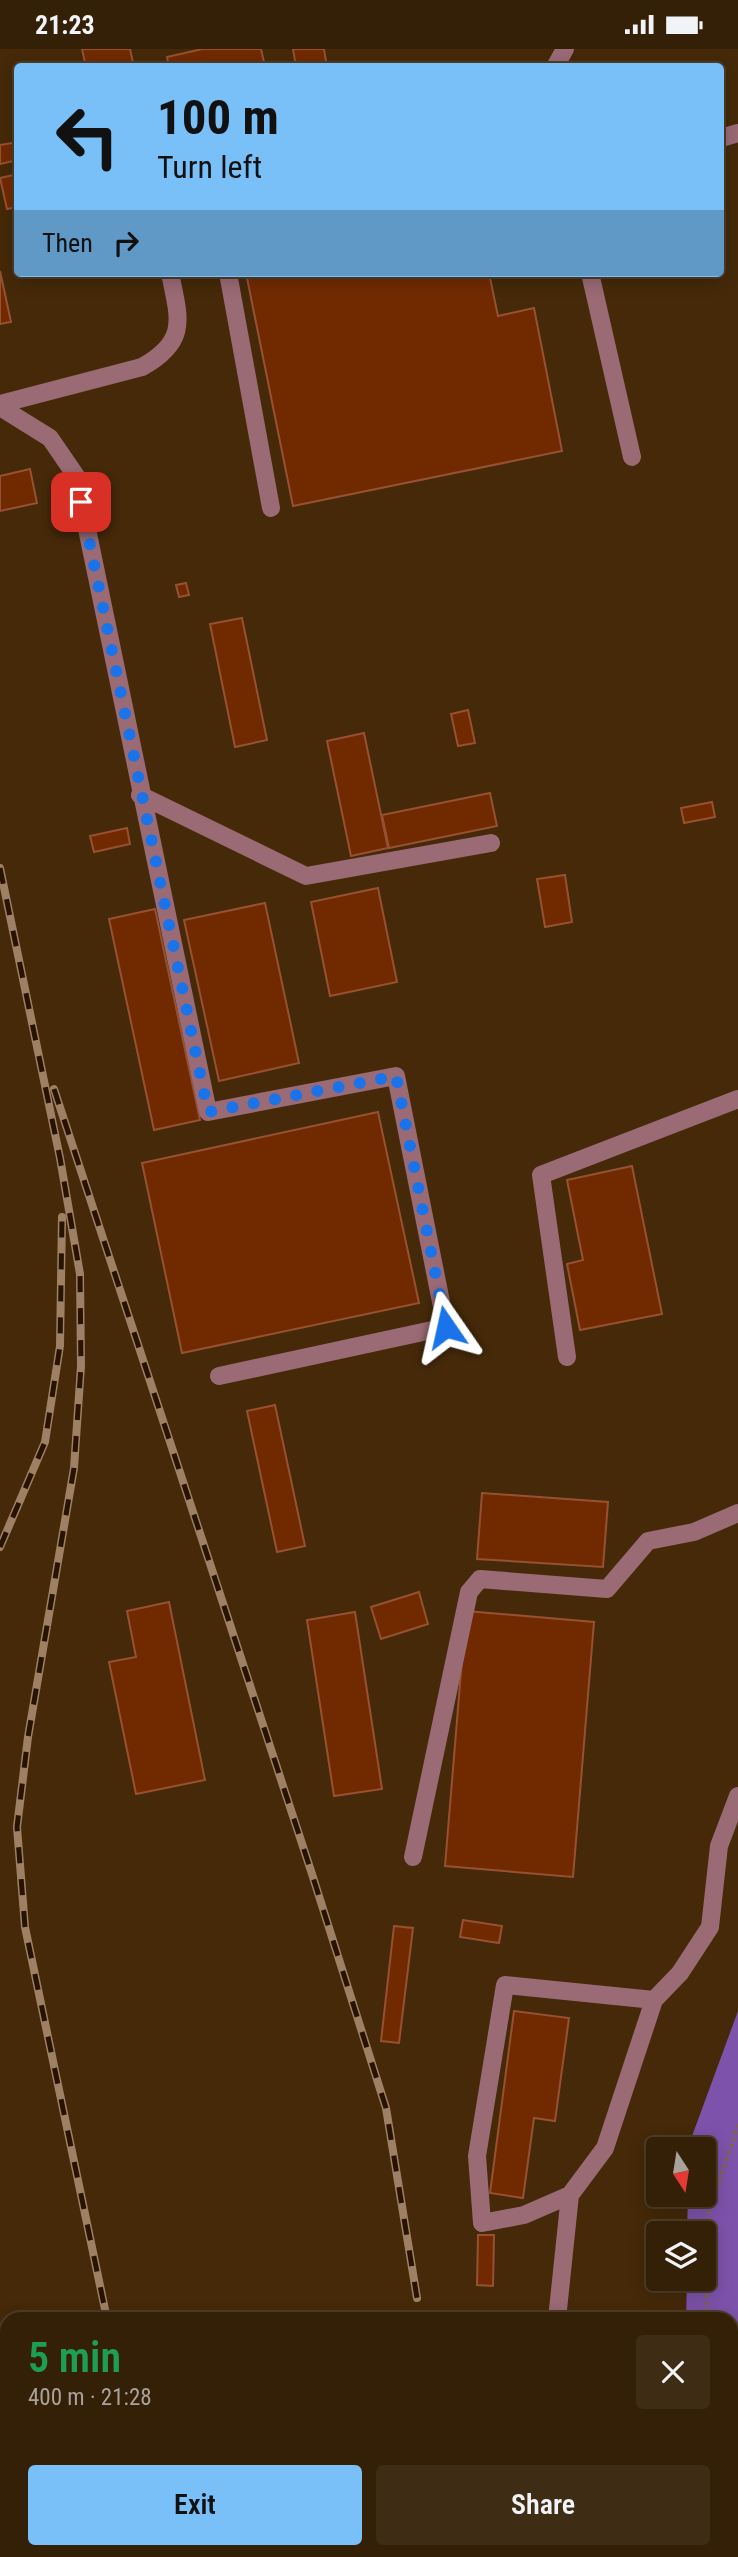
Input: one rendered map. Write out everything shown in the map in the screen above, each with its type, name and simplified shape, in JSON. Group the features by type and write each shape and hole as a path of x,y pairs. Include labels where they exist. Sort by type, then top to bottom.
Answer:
{"lane":[{"path":"0,406 142,367 158,358 174,341 180,323 171,277"},
{"path":"229,277 271,508"},
{"path":"591,277 632,457"},
{"path":"0,406 50,437 76,476 140,795 208,1112 396,1076 446,1327 219,1376"},
{"path":"140,795 306,877 491,843"},
{"path":"567,1357 541,1175 738,1099"},
{"path":"413,1857 469,1592 480,1579 607,1589 648,1541 694,1532 738,1513"},
{"path":"654,2000 505,1985 477,2156 482,2223 524,2215 570,2195 605,2148 654,2000 680,1973 710,1927 719,1846 738,1796"},
{"path":"558,2312 570,2195"}],"path":[{"path":"706,2312 709,2212 738,2125"}],"shaded area":[{"path":"738,2011 738,2312 686,2312 687,2291 716,2291 716,2221 687,2221 688,2207 716,2207 716,2137 692,2137"}],"building":[{"path":"82,49 130,49 133,63 85,63"},
{"path":"202,49 261,49 264,62 168,63 167,57"},
{"path":"293,49 324,49 326,63 295,63"},
{"path":"14,143 14,161 0,164 0,145"},
{"path":"14,175 14,208 7,209 0,178"},
{"path":"0,271 11,322 0,324"},
{"path":"247,277 490,277 498,316 534,308 562,451 293,506"},
{"path":"30,469 37,503 0,511 0,476"},
{"path":"186,583 189,595 179,597 176,585"},
{"path":"242,618 267,740 235,747 210,624"},
{"path":"468,710 475,743 458,746 451,714"},
{"path":"364,733 388,848 351,856 327,741"},
{"path":"490,793 497,826 389,848 382,815"},
{"path":"712,802 715,817 684,823 681,808"},
{"path":"127,828 130,844 94,852 90,836"},
{"path":"565,875 572,922 545,927 537,879"},
{"path":"378,888 397,982 330,996 311,902"},
{"path":"265,903 299,1063 219,1081 184,920"},
{"path":"155,909 200,1120 154,1130 109,919"},
{"path":"378,1112 419,1303 182,1353 142,1163"},
{"path":"632,1166 662,1314 580,1330 567,1264 583,1260 567,1180"},
{"path":"275,1405 305,1546 277,1552 247,1411"},
{"path":"482,1493 608,1502 603,1567 477,1559"},
{"path":"419,1592 428,1624 381,1639 371,1607"},
{"path":"169,1602 205,1780 136,1794 109,1662 136,1657 127,1611"},
{"path":"466,1611 594,1622 573,1877 445,1866"},
{"path":"355,1612 382,1789 334,1796 307,1620"},
{"path":"463,1920 502,1926 499,1943 460,1937"},
{"path":"394,1926 413,1928 399,2043 381,2041"},
{"path":"514,2011 569,2018 555,2121 534,2118 523,2198 490,2193"},
{"path":"478,2235 494,2235 493,2286 477,2285"}],"railway":[{"path":"0,868 60,1158 80,1274 81,1366 74,1468 28,1737 17,1827 25,1927 106,2312"},
{"path":"54,1089 312,1874 386,2108 417,2298"},
{"path":"0,1547 45,1442 60,1346 62,1217"}],"route":[{"path":"81,502 161,898 208,1112 396,1076 446,1327"}]}
